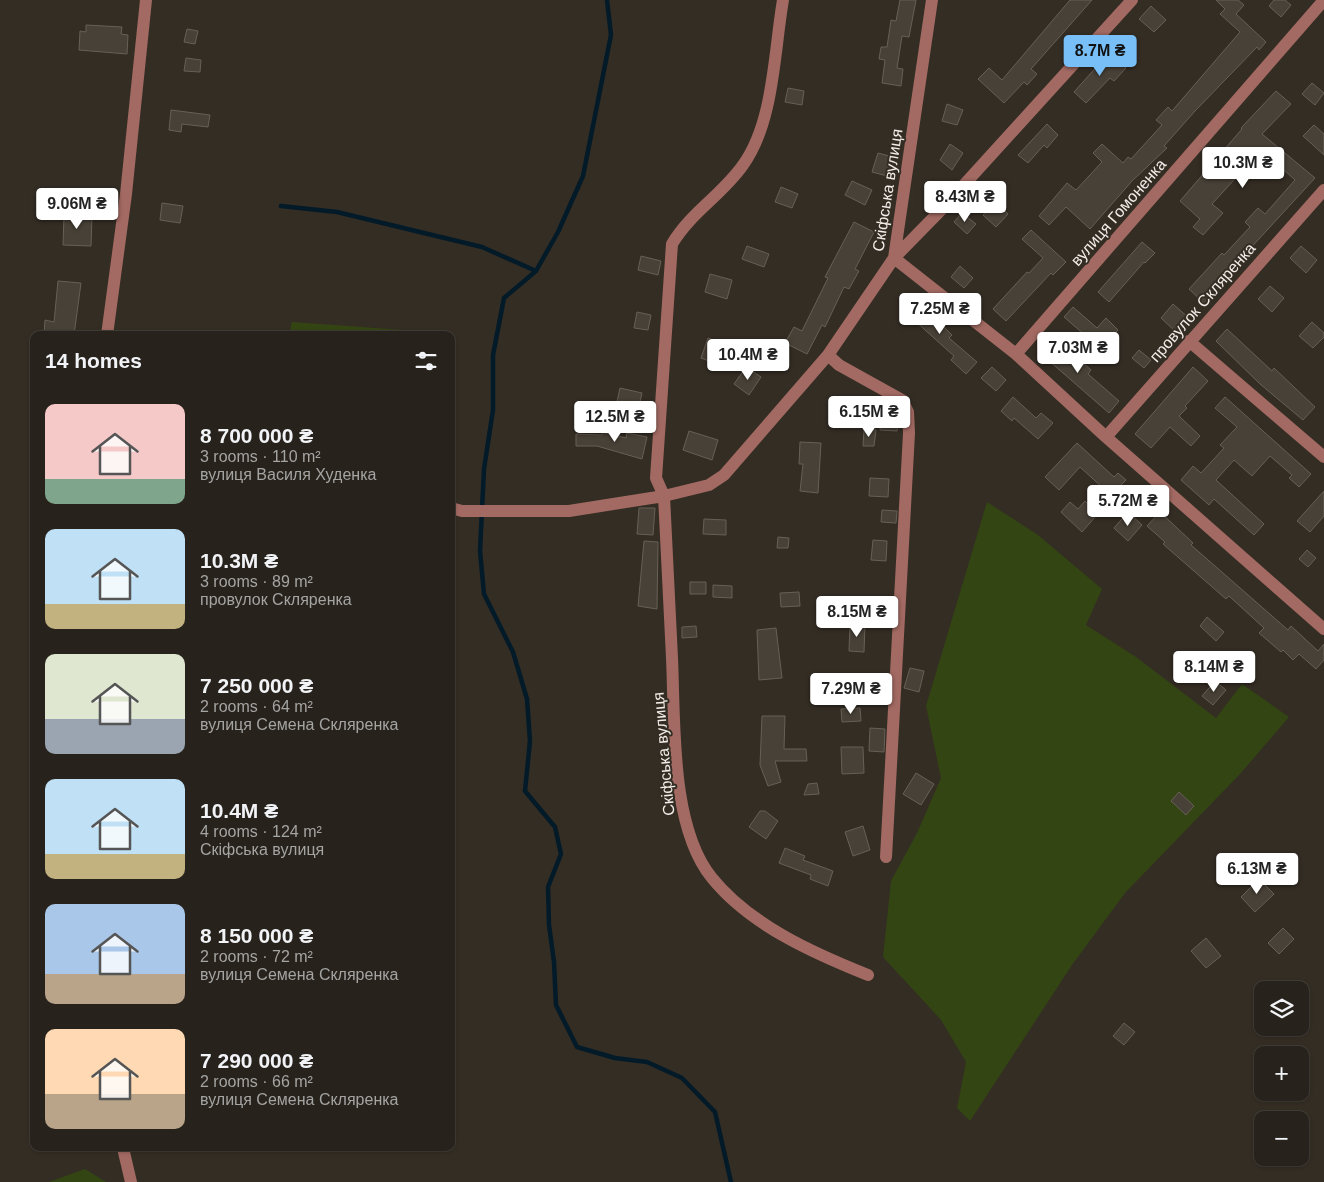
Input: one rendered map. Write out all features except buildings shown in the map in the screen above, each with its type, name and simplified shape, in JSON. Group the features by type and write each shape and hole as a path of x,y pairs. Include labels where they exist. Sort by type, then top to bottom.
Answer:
{"street":[{"path":"108,331 126,194 146,0"},
{"name":"Скіфська вулиця","path":"783,0 766,109 760,134 742,167 682,228 672,244 656,478 664,496 676,749 682,806 696,853 711,877 728,896 770,927 824,957 868,975"},
{"name":"Скіфська вулиця","path":"457,509 531,512 569,511 664,496 709,484 724,475 828,355 894,258 932,0"},
{"path":"1132,0 942,209 894,258 1016,354 1106,437 1324,629"},
{"name":"вулиця Гомоненка","path":"1016,354 1321,3"},
{"name":"провулок Скляренка","path":"1106,437 1324,190"},
{"path":"1189,341 1324,457"},
{"path":"828,355 839,365 902,400 908,412 909,433 886,857"},
{"path":"124,1151 131,1182"}],"green space":[{"path":"292,322 417,331 290,331"},
{"path":"987,502 1038,535 1102,589 1086,625 1136,657 1216,718 1242,684 1289,717 1241,773 1125,893 1072,965 970,1121 957,1108 966,1062 941,1020 883,957 891,881 917,833 941,778 926,706"},
{"path":"85,1169 106,1182 49,1182"}],"waterway":[{"path":"607,0 611,35 583,176 558,232 536,271 504,298 493,355 493,410 484,469 480,551 484,594 513,652 527,699 530,741 525,791 555,827 561,854 548,887 549,925 554,962 556,1005 577,1047 615,1058 647,1062 682,1078 715,1112 731,1182"},
{"path":"281,206 337,212 482,247 536,271"}]}
